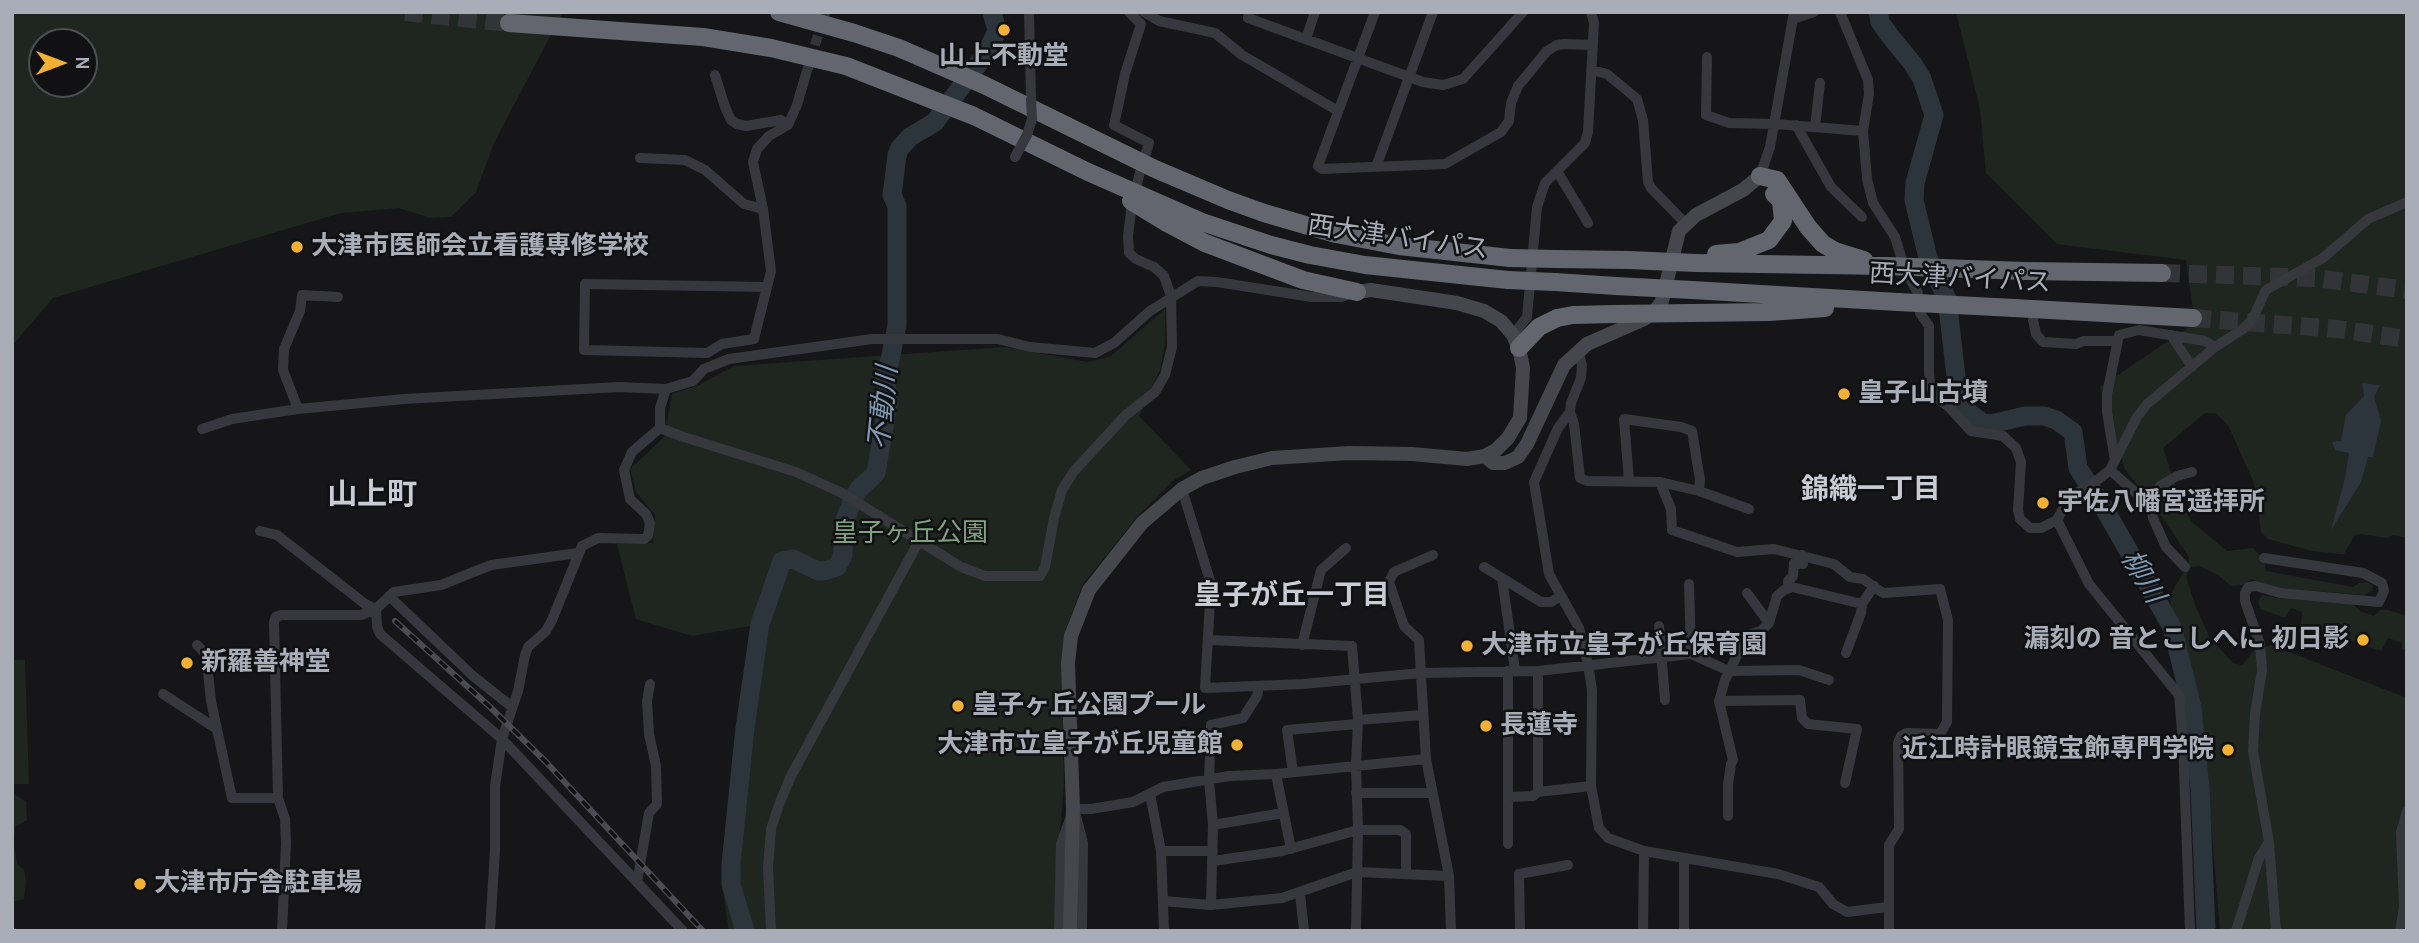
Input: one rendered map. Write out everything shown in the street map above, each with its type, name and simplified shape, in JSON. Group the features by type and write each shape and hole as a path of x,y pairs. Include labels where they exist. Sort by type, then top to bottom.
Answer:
{"highway":[{"name":"西大津バイパス","path":"779,12 899,48 984,85 1155,169 1228,201 1336,234 1399,246 1510,258 1696,259 2025,271 2162,273"},
{"name":"西大津バイパス","path":"509,23 703,37 771,48 846,66 974,116 1088,172 1202,222 1310,255 1365,265 1508,280 2193,318"},
{"path":"1088,172 1167,223 1205,243 1303,280 1357,292"},
{"path":"1696,259 1739,252 1769,240 1783,221 1783,209 1781,201 1760,176"},
{"path":"1760,176 1777,180 1808,227 1823,244 1843,254 1886,266"},
{"path":"1516,341 1557,318 1573,315 1769,312 1898,302"}],"street":[{"path":"1015,157 1032,119 1029,12"},
{"path":"1129,12 1141,24 1125,74 1114,125 1149,143 1146,153"},
{"path":"1144,12 1158,21 1215,33 1241,55 1338,111"},
{"path":"1250,12 1248,18 1409,76 1443,85 1463,79 1522,12"},
{"path":"1306,39 1315,12"},
{"path":"1375,12 1318,166 1322,169 1440,165 1496,136 1508,121 1518,86 1547,51 1564,44 1593,45"},
{"path":"1376,167 1433,12"},
{"path":"1516,341 1530,303 1536,207 1545,183 1585,143 1588,132 1594,23 1591,12"},
{"path":"1485,456 1493,463 1505,463 1518,457 1527,444 1564,365 1578,351 1598,338 1644,319 1655,311 1662,301 1679,231 1712,206 1743,190 1760,176 1775,124 1793,15 1814,12"},
{"path":"1840,12 1868,80 1869,94 1863,131 1867,180 1873,203 1895,237 1905,270 1918,293 1920,313 1929,326 1930,385 1935,397 1949,407 1972,431 2003,436 2017,449 2021,461 2018,510 2023,523 2036,529 2057,520 2069,498 2095,482 2112,465 2137,417 2147,404 2252,320 2266,290 2323,258 2368,219 2407,202"},
{"path":"1707,58 1706,115 1729,123 1863,131"},
{"path":"1592,70 1607,74 1637,99 1643,120 1646,177 1651,188 1686,224"},
{"path":"768,287 585,284 584,350 707,353 722,344 754,339 768,287 771,271 763,209 753,162 757,149 769,136 788,125 797,106 806,74"},
{"path":"715,75 731,120 746,126 781,120 788,125"},
{"path":"1815,127 1820,83"},
{"path":"1796,125 1831,187 1862,217"},
{"path":"640,158 685,160 705,170 744,204 763,209"},
{"path":"1137,184 1140,172"},
{"path":"1557,172 1588,223"},
{"path":"660,428 684,438 796,472 842,493 961,567 985,576 1040,576 1045,567 1062,490 1074,471 1126,415 1155,392 1165,375 1172,347 1171,296 1164,276 1129,253 1131,211"},
{"path":"202,429 232,419 298,409 404,399 619,387 666,389 692,381 704,369 729,359 872,339 998,339 1030,346 1095,353 1114,344 1150,311 1198,281 1312,297 1341,297 1371,290 1466,306 1484,311 1501,321 1516,341 1523,368 1520,418 1508,438 1496,450 1485,456 1467,459 1412,454 1349,453 1272,458 1202,478 1182,489 1142,523 1089,590 1070,636 1068,663 1073,809 1070,931"},
{"path":"298,409 283,370 284,349 300,311 302,295 338,296"},
{"path":"2034,320 2036,334 2043,342 2076,344 2084,341 2117,341"},
{"path":"2151,506 2112,465 2107,403 2119,335 2138,330 2205,341 2215,347"},
{"path":"2171,335 2192,367"},
{"path":"1578,351 1582,365 1581,378 1571,402 1570,412 1574,424 1580,478 1587,481 1660,482 1699,491 1749,509"},
{"path":"701,353 704,369"},
{"path":"490,931 495,850 495,786 502,738 518,691 528,647 546,631 552,620 582,546 598,538 644,539 648,536 650,523 646,514 630,499 624,470 632,452 660,428 660,408 666,389"},
{"path":"1570,412 1558,428 1534,482 1549,574 1579,628 1588,664 1592,690 1591,786 1599,828 1608,838 1644,851 1778,874 1819,887 1833,904 1847,912 1887,907"},
{"path":"1629,481 1624,419 1692,431 1700,480 1699,491"},
{"path":"2185,567 2166,547 2153,519 2151,506 2160,486 2177,476 2192,472"},
{"path":"1660,482 1671,509 1672,530 1737,552 1774,550 1834,564 1850,577 1863,579 1883,593 1940,589 1948,620 1947,722 1940,734 1907,733 1901,736 1898,743 1899,829 1889,845 1889,931"},
{"path":"1182,489 1211,584 1205,688 1259,687 1421,673 1538,671 1691,654 1729,671 1799,670 1829,680"},
{"path":"2057,520 2089,584 2179,695 2190,931"},
{"path":"260,531 277,535 365,604 376,609"},
{"path":"771,931 768,868 771,829 780,802 791,776 919,541"},
{"path":"1302,645 1321,570 1346,548"},
{"path":"282,931 286,843 285,819 278,798 274,622 281,615 361,615 376,609 389,596 399,591 441,585 491,565 578,553"},
{"path":"1433,555 1394,572 1389,582 1404,626 1419,640 1426,759 1448,876 1451,931"},
{"path":"1788,588 1794,563 1803,564 1802,555"},
{"path":"2264,558 2362,573 2382,583 2384,591 2379,602 2280,593 2256,586 2248,587 2245,593 2245,601 2260,644 2262,670 2253,751 2269,842 2276,931"},
{"path":"1484,567 1541,602 1551,602 1561,596"},
{"path":"1502,578 1512,671 1508,844"},
{"path":"1689,584 1691,654"},
{"path":"1846,653 1862,604 1874,586"},
{"path":"1728,816 1728,785 1733,760 1720,701 1729,671 1747,635 1761,631 1769,623 1777,596 1788,588 1832,595 1862,604"},
{"path":"1747,593 1769,623"},
{"path":"389,596 473,677 512,707"},
{"path":"376,609 380,634 502,738 683,931"},
{"path":"1659,626 1665,700"},
{"path":"1209,640 1352,646 1358,722 1356,931"},
{"path":"197,645 206,654 211,701 232,798 278,798"},
{"path":"1538,671 1538,792"},
{"path":"637,882 649,813 657,804 656,766 649,734 647,701 650,684"},
{"path":"1211,905 1211,725 1242,719 1257,696 1259,687"},
{"path":"163,694 217,729"},
{"path":"1720,701 1800,700 1802,719 1808,724 1857,729 1845,783"},
{"path":"1293,772 1287,730 1423,715"},
{"path":"1073,809 1133,802 1163,787 1229,776 1426,759"},
{"path":"1276,774 1291,849"},
{"path":"1508,797 1533,796 1538,792 1591,786"},
{"path":"1356,793 1432,793"},
{"path":"1150,794 1161,851 1164,931"},
{"path":"1059,931 1061,844 1073,809"},
{"path":"1073,809 1083,843 1082,931"},
{"path":"2400,931 2404,907 2402,832 2407,811"},
{"path":"1213,825 1283,813"},
{"path":"1161,851 1253,857 1358,830 1400,830 1406,834 1406,874"},
{"path":"2236,931 2259,858 2269,842"},
{"path":"1643,931 1644,851"},
{"path":"1684,859 1684,931"},
{"path":"1520,931 1519,873 1569,865"},
{"path":"1163,901 1211,905 1282,898 1357,872 1448,876"},
{"path":"1300,893 1304,931"}],"green space":[{"path":"12,12 563,12 494,143 476,192 451,217 430,218 399,208 341,213 53,298 12,346"},
{"path":"1956,12 2407,12 2407,538 2360,534 2354,536 2344,554 2312,551 2268,539 2261,532 2254,483 2228,425 2215,413 2205,413 2163,448 2180,501 2192,522 2227,551 2253,548 2264,560 2266,571 2353,587 2367,582 2372,585 2373,590 2364,595 2278,588 2251,579 2242,585 2231,586 2218,575 2199,566 2191,567 2186,576 2210,638 2233,663 2242,665 2254,650 2271,645 2407,698 2407,931 2220,931 2201,703 2170,601 2171,593 2189,564 2189,557 2124,468 2100,387 2195,323 2186,260 2057,244 1986,173 1980,109"},
{"name":"皇子ヶ丘公園","path":"1165,309 1165,345 1160,370 1139,416 1191,470 1174,480 1137,517 1083,584 1068,623 1062,684 1064,786 1056,931 729,931 722,886 756,625 692,636 636,619 617,544 653,543 655,515 636,492 630,469 664,437 672,394 699,385 734,366 1005,347 1088,362 1111,356"},
{"path":"2262,595 2353,604 2360,611 2374,616 2380,610 2389,610 2407,616 2407,651 2402,649 2402,643 2388,638 2381,651 2301,624 2302,612 2292,608 2285,618 2260,609 2258,602"},
{"path":"12,660 25,660 29,784 12,784"},
{"path":"12,793 26,801 27,820 15,827 14,845 17,864 24,870 24,899 12,902"}],"shaded area":[{"path":"2362,383 2380,385 2374,397 2381,421 2373,457 2368,457 2361,482 2331,530 2349,453 2335,450 2332,442 2341,441 2346,415 2364,396"}],"waterway":[{"name":"不動川","path":"745,931 731,884 731,864 745,728 760,624 782,561 793,559 818,571 837,567 843,555 843,525 854,497 876,473 888,403 885,375 897,325 897,206 892,195 897,155 910,137 935,122 987,52 997,31 992,12"},
{"name":"柳川","path":"1878,12 1880,22 1922,79 1934,115 1915,183 1914,200 1928,258 1947,299 1958,394 1969,413 1983,423 1991,424 2025,416 2044,416 2056,420 2073,432 2078,468 2172,627 2192,707 2200,788 2206,931"}],"tunnel":[{"path":"405,12 509,23"},
{"path":"806,74 825,13"},
{"path":"2162,273 2316,278 2407,290"},
{"path":"2193,318 2337,329 2407,339"}],"railway":[{"path":"395,621 546,762 703,931"}],"place":[{"name":"山上不動堂","path":"1004,30"},
{"name":"大津市医師会立看護専修学校","path":"297,247"},
{"name":"皇子山古墳","path":"1844,394"},
{"name":"宇佐八幡宮遥拝所","path":"2043,503"},
{"name":"漏刻の 音とこしへに 初日影","path":"2363,640"},
{"name":"大津市立皇子が丘保育園","path":"1467,646"},
{"name":"新羅善神堂","path":"187,663"},
{"name":"皇子ヶ丘公園プール","path":"958,706"},
{"name":"長蓮寺","path":"1486,726"},
{"name":"大津市立皇子が丘児童館","path":"1237,745"},
{"name":"近江時計眼鏡宝飾専門学院","path":"2228,750"},
{"name":"大津市庁舎駐車場","path":"140,884"}],"district":[{"name":"錦織一丁目","path":"1871,490"},
{"name":"山上町","path":"372,495"},
{"name":"皇子が丘一丁目","path":"1292,596"}]}
